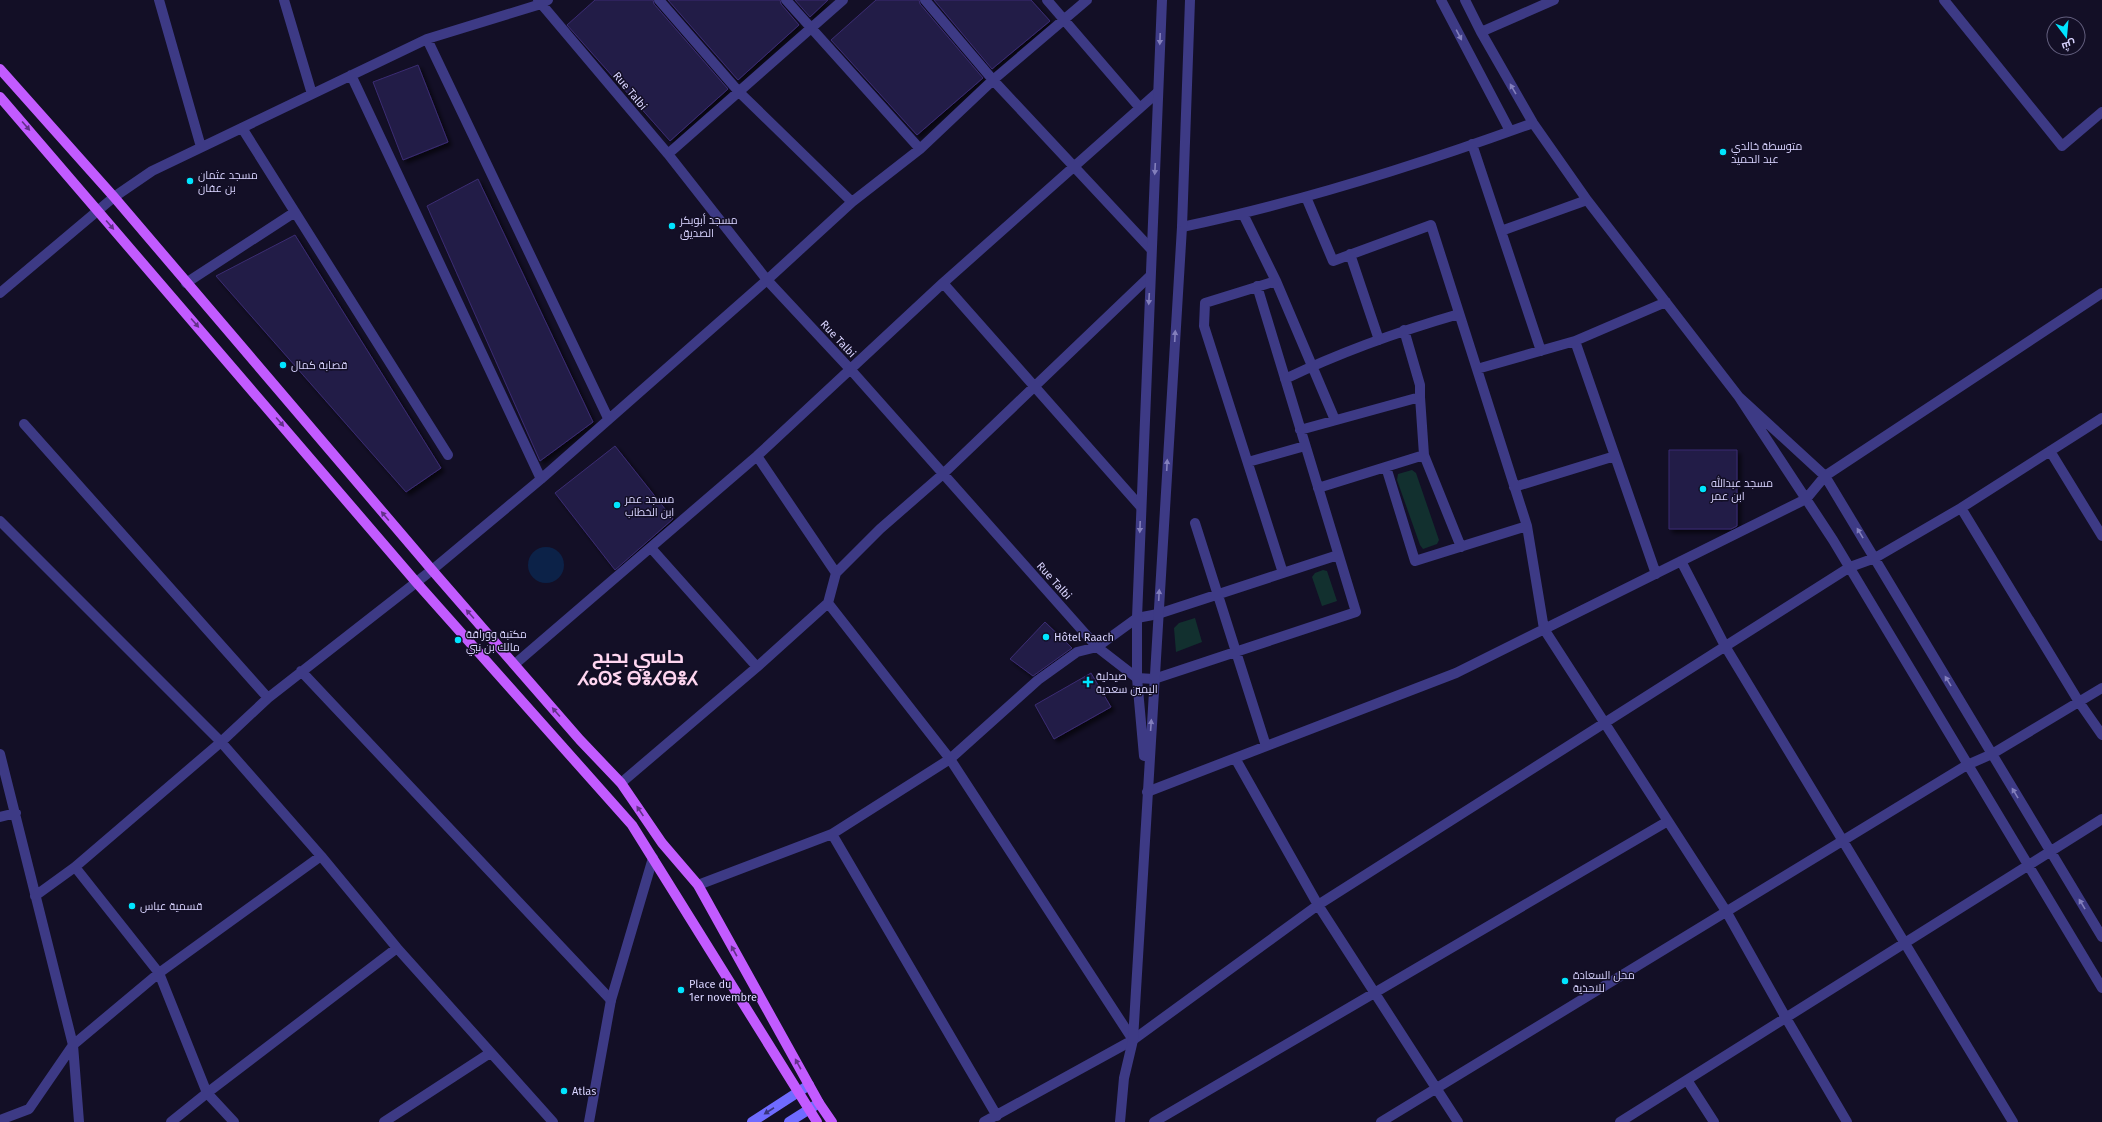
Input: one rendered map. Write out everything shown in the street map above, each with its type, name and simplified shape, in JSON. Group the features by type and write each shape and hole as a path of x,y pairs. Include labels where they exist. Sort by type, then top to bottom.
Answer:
{"main road":[{"path":"0,69 114,197 432,570 580,740 621,783 662,843 698,885 809,1085 832,1122"},
{"path":"0,97 416,582 632,825 817,1122"},
{"path":"752,1122 809,1085"},
{"path":"789,1122 819,1102"}],"street":[{"path":"159,0 201,147"},
{"path":"284,0 312,94"},
{"path":"659,0 739,92 852,202"},
{"path":"786,0 920,149"},
{"path":"668,154 843,0"},
{"path":"925,0 993,80 1073,168 1151,249"},
{"path":"1047,0 1140,108"},
{"path":"35,896 75,867 221,742 268,698 432,570 541,479 608,418 767,280 852,202 920,149 993,80 1087,0"},
{"path":"1147,792 1137,678 1137,618 1162,0"},
{"path":"1120,1122 1124,1078 1133,1040 1182,227 1190,0"},
{"path":"1441,0 1510,131"},
{"path":"1465,0 1481,32 1533,123 1587,200 1739,397 1806,499 1850,568 2028,867 2102,988"},
{"path":"1481,32 1554,0"},
{"path":"1944,0 2062,146 2102,112"},
{"path":"0,293 114,197 152,171 426,40 542,1"},
{"name":"Rue Talbi","path":"542,1 668,154 767,280 851,370 1097,647 1137,678"},
{"path":"426,40 608,418"},
{"path":"351,75 541,479"},
{"path":"515,664 757,456 944,283 1158,92"},
{"path":"1182,227 1243,214 1306,197 1533,123"},
{"path":"242,128 448,455"},
{"path":"1472,144 1541,351"},
{"path":"1306,197 1333,261 1431,225 1527,526 1544,629 1726,911 1847,1122"},
{"path":"1501,230 1587,200"},
{"path":"186,283 295,212"},
{"path":"1243,214 1276,281 1313,365 1335,420"},
{"path":"1350,254 1379,340"},
{"path":"621,783 757,667 828,603 836,573 880,529 943,474 1150,276"},
{"path":"1276,281 1205,303 1204,326 1283,573"},
{"path":"944,283 1141,507"},
{"path":"1137,678 1154,680 1356,612 1257,286"},
{"path":"1147,792 1456,673 1806,499 1825,476 2102,293"},
{"path":"1477,369 1575,341 1666,302"},
{"path":"1285,379 1313,365 1404,330 1459,314"},
{"path":"1404,330 1420,385 1424,455 1461,547"},
{"path":"1575,341 1656,574"},
{"path":"1300,430 1420,397"},
{"path":"1739,397 1825,476 2102,938"},
{"path":"984,1122 1133,1040 1318,905 1850,568 1875,558 1961,508 2102,418"},
{"path":"24,424 268,698"},
{"path":"1248,462 1305,446"},
{"path":"2050,451 2102,536"},
{"path":"1318,488 1424,455"},
{"path":"757,456 836,573"},
{"path":"1514,487 1615,456"},
{"path":"1386,467 1415,562 1527,526"},
{"path":"1961,508 2079,702 2102,735"},
{"path":"0,521 221,742 321,856 397,948 553,1122"},
{"path":"1195,523 1266,746"},
{"path":"651,548 757,667"},
{"path":"698,885 832,834 950,759 1038,680 1077,652 1097,647 1137,618 1158,614 1218,595 1338,554"},
{"path":"1681,561 1725,646 2013,1122"},
{"path":"828,603 950,759 1133,1040"},
{"path":"301,671 611,1000"},
{"path":"1381,1122 1967,765 1992,754 2102,688"},
{"path":"0,754 73,1045 79,1122"},
{"path":"1235,758 1318,905 1458,1122"},
{"path":"0,817 16,813"},
{"path":"1620,1122 2028,867 2102,819"},
{"path":"1154,1122 1668,821"},
{"path":"832,834 997,1116"},
{"path":"0,1120 29,1109 73,1045 159,973 321,856"},
{"path":"589,1122 611,1000 653,858"},
{"path":"75,867 159,973 207,1093 234,1122"},
{"path":"171,1122 397,948"},
{"path":"384,1122 490,1053"},
{"path":"1687,1080 1714,1122"}],"green space":[{"path":"1412,470 1416,473 1439,540 1437,544 1423,549 1420,545 1397,480 1398,474"},
{"path":"1323,570 1327,571 1337,601 1322,606 1312,577 1315,573"},
{"path":"1195,618 1202,642 1176,652 1174,628 1179,623"}],"water":[{"path":"546,547 556,550 561,555 564,565 561,575 556,580 546,583 536,580 531,575 528,565 531,555 536,550"}],"building":[{"path":"595,0 653,0 654,4 728,89 670,141 567,25"},
{"path":"668,0 780,0 781,4 799,25 738,80"},
{"path":"795,0 828,0 810,17"},
{"path":"876,0 919,0 920,4 983,78 917,135 831,40"},
{"path":"934,0 1031,0 1050,21 992,69"},
{"path":"418,65 448,142 403,160 373,82"},
{"path":"478,179 593,422 540,461 427,206"},
{"path":"295,235 441,468 406,492 216,276"},
{"path":"615,446 673,519 615,570 555,493"},
{"name":"مسجد عبدالله ابن عمر","path":"1669,450 1737,450 1737,526 1731,529 1669,529"},
{"name":"Hôtel Raach","path":"1045,622 1072,648 1033,676 1010,659"},
{"path":"1091,673 1111,707 1054,739 1035,705"}],"place":[{"name":"متوسطة خالدي عبد الحميد","path":"1723,152"},
{"name":"مسجد عثمان بن عفان","path":"190,181"},
{"name":"مسجد أبوبكر الصديق","path":"672,226"},
{"name":"قصابة كمال","path":"283,365"},
{"name":"مسجد عبدالله ابن عمر","path":"1703,489"},
{"name":"مسجد عمر ابن الخطاب","path":"617,505"},
{"name":"Hôtel Raach","path":"1046,637"},
{"name":"مكتبة ووراقة مالك بن نبي","path":"458,640"},
{"name":"صيدلية اليمين سعدية","path":"1088,682"},
{"name":"قسمية عباس","path":"132,906"},
{"name":"محل السعادة للاحذية","path":"1565,981"},
{"name":"Place du 1er novembre","path":"681,990"},
{"name":"Atlas","path":"564,1091"}],"district":[{"name":"حاسي بحبح ⵃⴰⵙⵉ ⴱⴻⵃⴱⴻⵃ","path":"638,667"}]}
